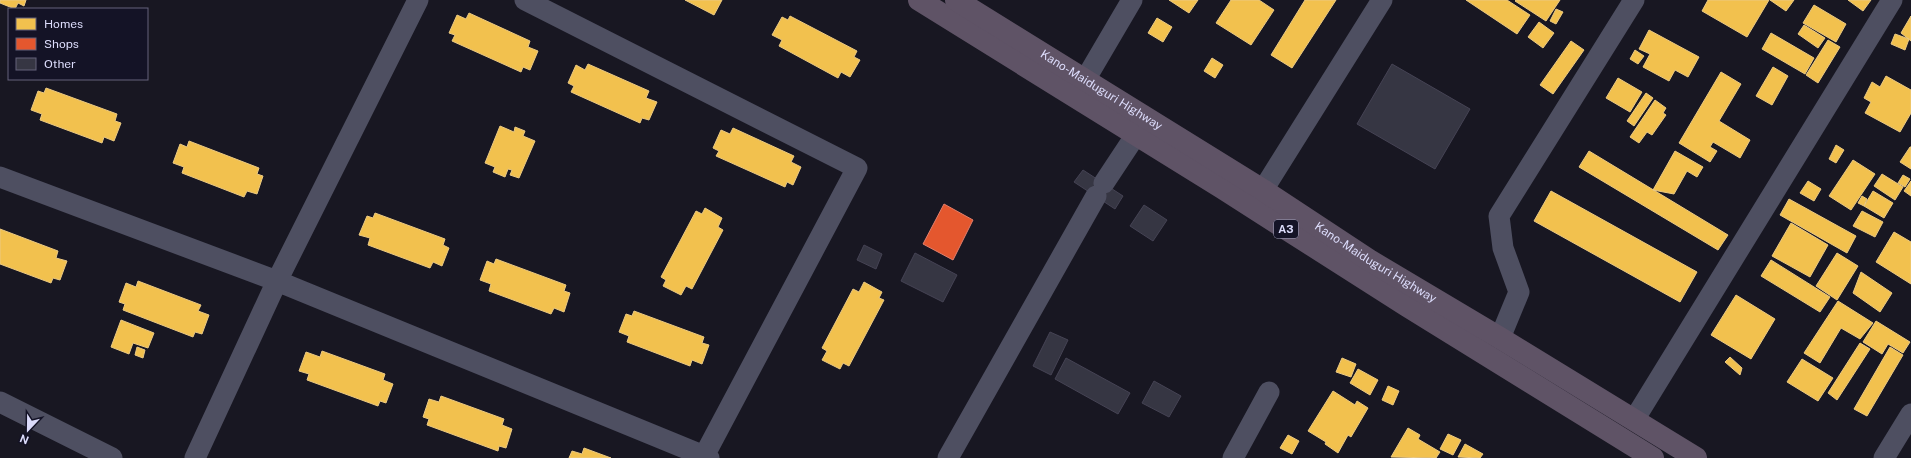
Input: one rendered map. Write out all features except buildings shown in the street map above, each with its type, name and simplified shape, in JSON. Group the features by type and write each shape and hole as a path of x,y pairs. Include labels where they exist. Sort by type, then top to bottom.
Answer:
{"highway":[{"name":"Kano-Maiduguri Highway","path":"919,0 1141,127 1263,190 1369,260 1696,458"},
{"name":"Kano-Maiduguri Highway","path":"956,0 1085,80 1141,127 1653,458"}],"street":[{"path":"195,458 276,281 418,0"},
{"path":"0,177 276,281 705,457 857,168 525,0"},
{"path":"1085,80 1132,0"},
{"path":"1263,190 1382,0"},
{"path":"1500,338 1519,292 1503,248 1499,216 1634,0"},
{"path":"1634,420 1892,0"},
{"path":"948,458 1100,190 1141,127"},
{"path":"1233,458 1269,392"},
{"path":"0,402 112,458"},
{"path":"1884,458 1911,414"}]}
